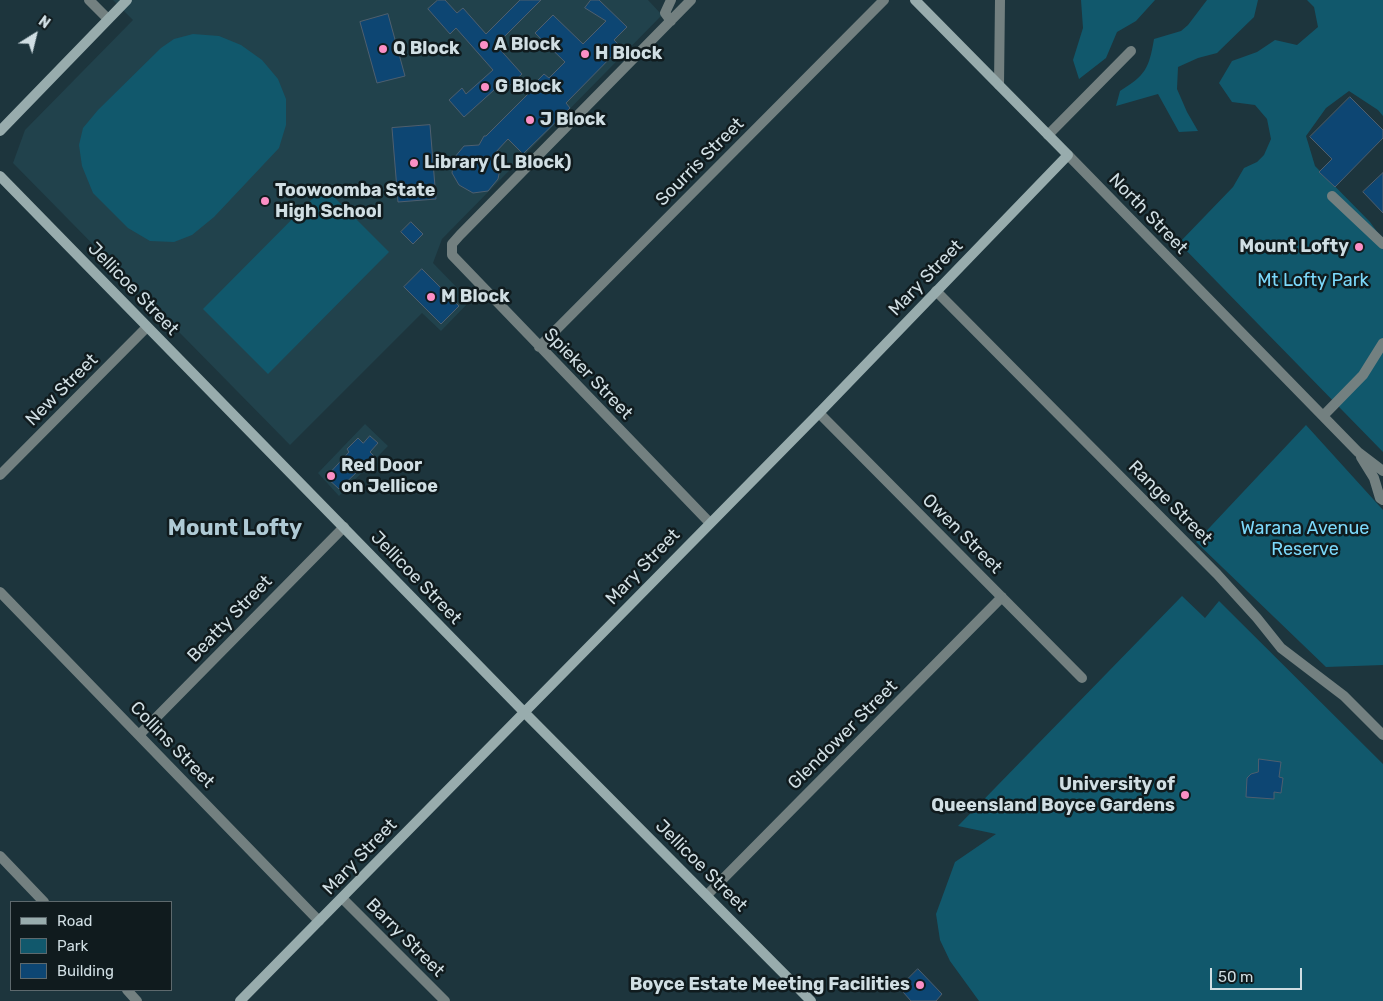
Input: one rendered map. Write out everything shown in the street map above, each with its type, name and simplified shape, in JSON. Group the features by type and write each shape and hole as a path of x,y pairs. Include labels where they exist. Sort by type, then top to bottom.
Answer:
{"street":[{"path":"89,0 108,19"},
{"path":"0,131 127,0"},
{"path":"671,0 665,13 671,21 692,0"},
{"name":"Sourris Street","path":"539,346 884,0"},
{"name":"North Street","path":"915,0 1358,452"},
{"path":"999,85 1000,0"},
{"name":"Spieker Street","path":"671,21 460,235 452,244 452,255 709,522"},
{"path":"1048,135 1131,51"},
{"name":"Mary Street","path":"240,1001 709,522 819,413 1068,155"},
{"name":"Jellicoe Street","path":"0,176 524,712 811,1001"},
{"path":"1332,196 1383,244"},
{"name":"Range Street","path":"936,291 1217,574 1281,648 1344,696 1383,735"},
{"name":"New Street","path":"0,475 147,327"},
{"path":"1323,416 1363,375 1383,343"},
{"name":"Owen Street","path":"819,413 1082,678"},
{"path":"1358,452 1383,471"},
{"path":"1358,452 1374,478 1380,498 1383,500"},
{"name":"Beatty Street","path":"140,734 344,527"},
{"name":"Collins Street","path":"0,592 140,734 319,921"},
{"name":"Glendower Street","path":"707,895 1002,597"},
{"path":"0,856 43,901"},
{"name":"Barry Street","path":"342,898 445,1001"},
{"path":"128,991 137,1001"}],"shaded area":[{"name":"Toowoomba State High School","path":"113,0 648,0 662,15 442,239 433,263 470,301 441,331 422,313 290,445 13,163 25,130 133,20"},
{"path":"365,424 388,446 339,496 318,473"}],"green space":[{"path":"1081,0 1155,0 1136,21 1117,32 1106,58 1079,79 1073,60 1083,28"},
{"path":"1207,0 1258,0 1254,17 1217,53 1198,58 1178,67 1177,89 1198,131 1179,132 1158,94 1116,106 1120,91 1136,80 1145,70 1154,39 1181,31 1188,25"},
{"name":"Mt Lofty Park","path":"1307,0 1383,0 1383,116 1378,110 1349,91 1326,108 1306,136 1315,166 1370,222 1383,240 1383,452 1179,243 1233,187 1244,168 1257,162 1264,155 1271,139 1267,119 1255,105 1232,102 1219,83 1232,61 1257,52 1275,40 1297,45 1318,27 1314,7"},
{"path":"193,34 219,36 241,45 262,60 278,79 286,99 286,125 279,148 214,217 192,235 174,242 150,241 128,228 93,193 82,166 79,145 83,128 98,110 161,48 174,39"},
{"path":"324,187 389,252 268,374 203,309"},
{"name":"Warana Avenue Reserve","path":"1306,425 1383,510 1383,665 1326,667 1196,542"},
{"name":"University of Queensland Boyce Gardens","path":"1182,596 1205,618 1219,601 1383,764 1383,1001 979,1001 950,961 940,940 936,914 955,862 996,834 958,826"}],"building":[{"path":"438,0 445,0 457,13 463,8 486,34 520,0 541,0 496,45 522,74 509,86 504,81 464,117 449,100 462,88 466,94 493,70 456,28 450,34 428,9"},
{"path":"591,0 599,0 627,27 614,40 621,47 566,103 570,108 523,154 508,139 494,154 501,164 498,179 488,191 473,193 459,185 452,173 454,158 464,146 479,145 484,136 530,92 528,90 544,74 549,78 565,62 535,33 553,15 583,44 606,21 585,8"},
{"name":"Q Block","path":"388,14 405,76 377,83 360,22"},
{"path":"1350,97 1383,130 1383,138 1335,187 1319,172 1332,159 1310,137"},
{"name":"Library (L Block)","path":"430,125 436,199 398,202 392,128"},
{"path":"1383,173 1383,213 1363,192"},
{"path":"411,222 423,234 413,244 401,232"},
{"name":"M Block","path":"422,269 459,306 441,324 404,287"},
{"path":"370,436 378,443 370,452 374,456 339,489 326,477 349,452 347,449 358,438 363,443"},
{"path":"1259,759 1281,762 1279,777 1283,778 1281,793 1274,792 1274,799 1246,797 1247,778 1251,774 1258,772"},
{"name":"Boyce Estate Meeting Facilities","path":"918,969 942,994 936,1001 911,1001 903,992 908,987 904,983"}],"place":[{"name":"A Block","path":"484,45"},
{"name":"Q Block","path":"383,49"},
{"name":"H Block","path":"585,54"},
{"name":"G Block","path":"485,87"},
{"name":"J Block","path":"530,120"},
{"name":"Library (L Block)","path":"414,163"},
{"name":"Toowoomba State High School","path":"265,201"},
{"name":"Mount Lofty","path":"1359,247"},
{"name":"M Block","path":"431,297"},
{"name":"Red Door on Jellicoe","path":"331,476"},
{"name":"University of Queensland Boyce Gardens","path":"1185,795"},
{"name":"Boyce Estate Meeting Facilities","path":"920,985"}],"district":[{"name":"Mount Lofty","path":"235,529"}]}
